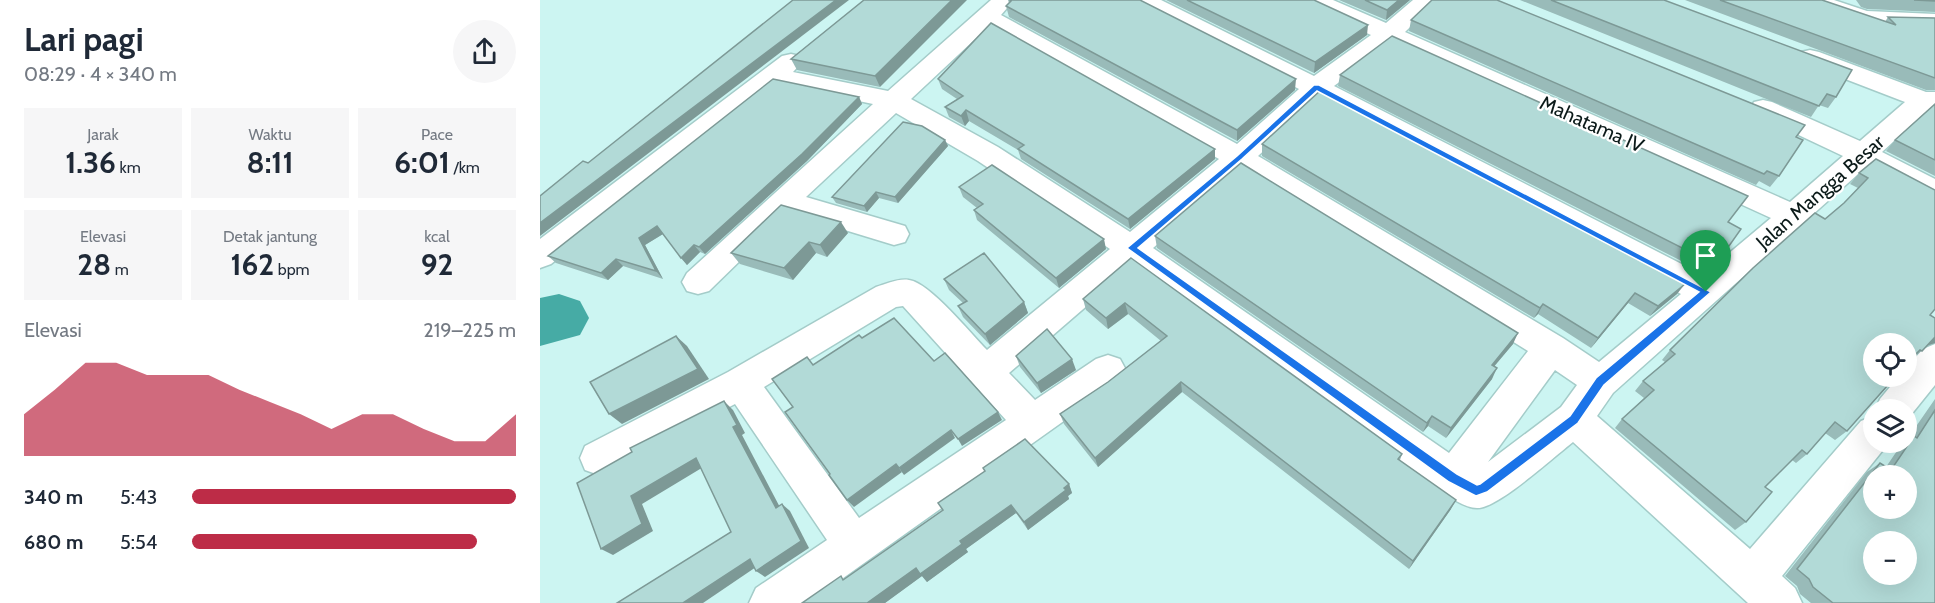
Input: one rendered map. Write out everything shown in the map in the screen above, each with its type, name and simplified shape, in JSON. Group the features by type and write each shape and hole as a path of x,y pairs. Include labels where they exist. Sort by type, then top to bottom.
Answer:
{"street":[{"path":"1143,0 1316,87 1706,292"},
{"name":"Mahatama IV","path":"1314,0 1794,216"},
{"path":"985,372 1239,158 1316,87 1389,33 1427,0"},
{"path":"1812,0 1931,24"},
{"path":"698,282 783,201 996,8 1088,72 1239,158 1551,348 1600,381"},
{"path":"540,256 810,45"},
{"path":"1793,51 1929,100"},
{"path":"773,75 895,101 977,148 1131,248 1453,478 1551,348"},
{"path":"1738,98 1864,154 1935,192"},
{"name":"Jalan Mangga Besar","path":"1453,478 1467,487 1476,490 1483,489 1574,419 1600,381 1929,100"},
{"path":"783,201 894,234"},
{"path":"599,458 741,383 888,296 900,292 914,296 1031,421"},
{"path":"1902,399 1935,359"},
{"path":"771,603 1031,421 1108,370"},
{"path":"741,383 854,545"},
{"path":"1574,419 1766,590 1863,449"}],"building":[{"path":"793,0 836,0 540,223 540,196 583,161 588,163"},
{"path":"864,0 952,0 875,76 791,59"},
{"path":"1010,0 1140,0 1296,79 1237,130 1006,6"},
{"path":"1187,0 1314,0 1368,25 1315,62"},
{"path":"1365,0 1399,0 1387,10"},
{"path":"1432,0 1497,0 1805,125 1796,137 1803,140 1779,176 1767,171 1764,174 1411,20"},
{"path":"1551,0 1664,0 1852,70 1836,97 1827,94 1819,106"},
{"path":"1720,0 1822,0 1896,25 1888,17 1935,18 1935,78"},
{"path":"991,23 1215,149 1128,219 1018,149 1024,145 966,110 961,116 945,107 963,96 938,79"},
{"path":"1392,36 1748,196 1728,222 1741,229 1729,246 1710,262 1340,75"},
{"path":"773,79 859,97 802,154 699,247 694,245 681,258 657,226 639,238 656,271 616,259 601,273 548,256"},
{"path":"1321,90 1685,284 1658,306 1635,293 1598,338 1543,304 1540,308 1262,144"},
{"path":"1935,104 1935,160 1895,140"},
{"path":"903,122 922,126 945,140 895,197 876,192 864,206 832,197"},
{"path":"1876,159 1935,190 1935,309 1930,315 1935,318 1935,337 1922,351 1917,353 1917,333 1863,333 1863,387 1886,387 1876,399 1863,399 1863,413 1847,431 1835,422 1807,454 1802,450 1765,487 1772,492 1746,522 1622,419 1654,390 1643,381 1675,354 1670,350 1753,268 1815,213 1825,219 1844,203 1868,178 1859,173"},
{"path":"1241,163 1518,333 1492,365 1497,368 1451,428 1432,416 1427,423 1155,236"},
{"path":"992,165 1104,239 1056,278 974,210 983,204 959,187"},
{"path":"781,205 841,222 820,245 809,242 784,268 731,253"},
{"path":"984,253 1024,302 985,334 958,306 967,301 944,279"},
{"path":"1131,258 1402,454 1398,459 1456,500 1413,561 1181,382 1095,458 1060,414 1108,382 1167,336 1125,303 1106,318 1083,299"},
{"path":"894,318 934,361 945,353 998,412 958,439 951,430 899,468 896,464 847,500 785,412 793,407 772,379 807,357 813,365 859,335 862,338"},
{"path":"1047,329 1072,359 1037,383 1016,356"},
{"path":"676,336 698,369 609,414 590,382"},
{"path":"724,401 737,425 733,427 776,508 782,504 801,541 756,571 750,559 683,603 617,603 731,532 696,458 631,496 642,524 601,549 577,483 632,452 630,448"},
{"path":"1935,410 1935,603 1833,603 1813,587 1809,579 1797,569 1863,485 1863,519 1917,519 1917,465 1894,465 1902,453 1917,453 1917,438"},
{"path":"1025,439 1069,484 1064,488 1066,490 1024,522 1011,505 960,541 962,544 920,574 916,568 867,603 802,603 841,576 843,580 943,510 938,503 985,471 983,468"}],"waterway":[{"path":"540,322 559,318"}],"route":[{"path":"1316,87 1706,292 1600,381 1574,419 1483,489 1476,490 1453,478 1131,248 1239,158 1316,87"}]}
